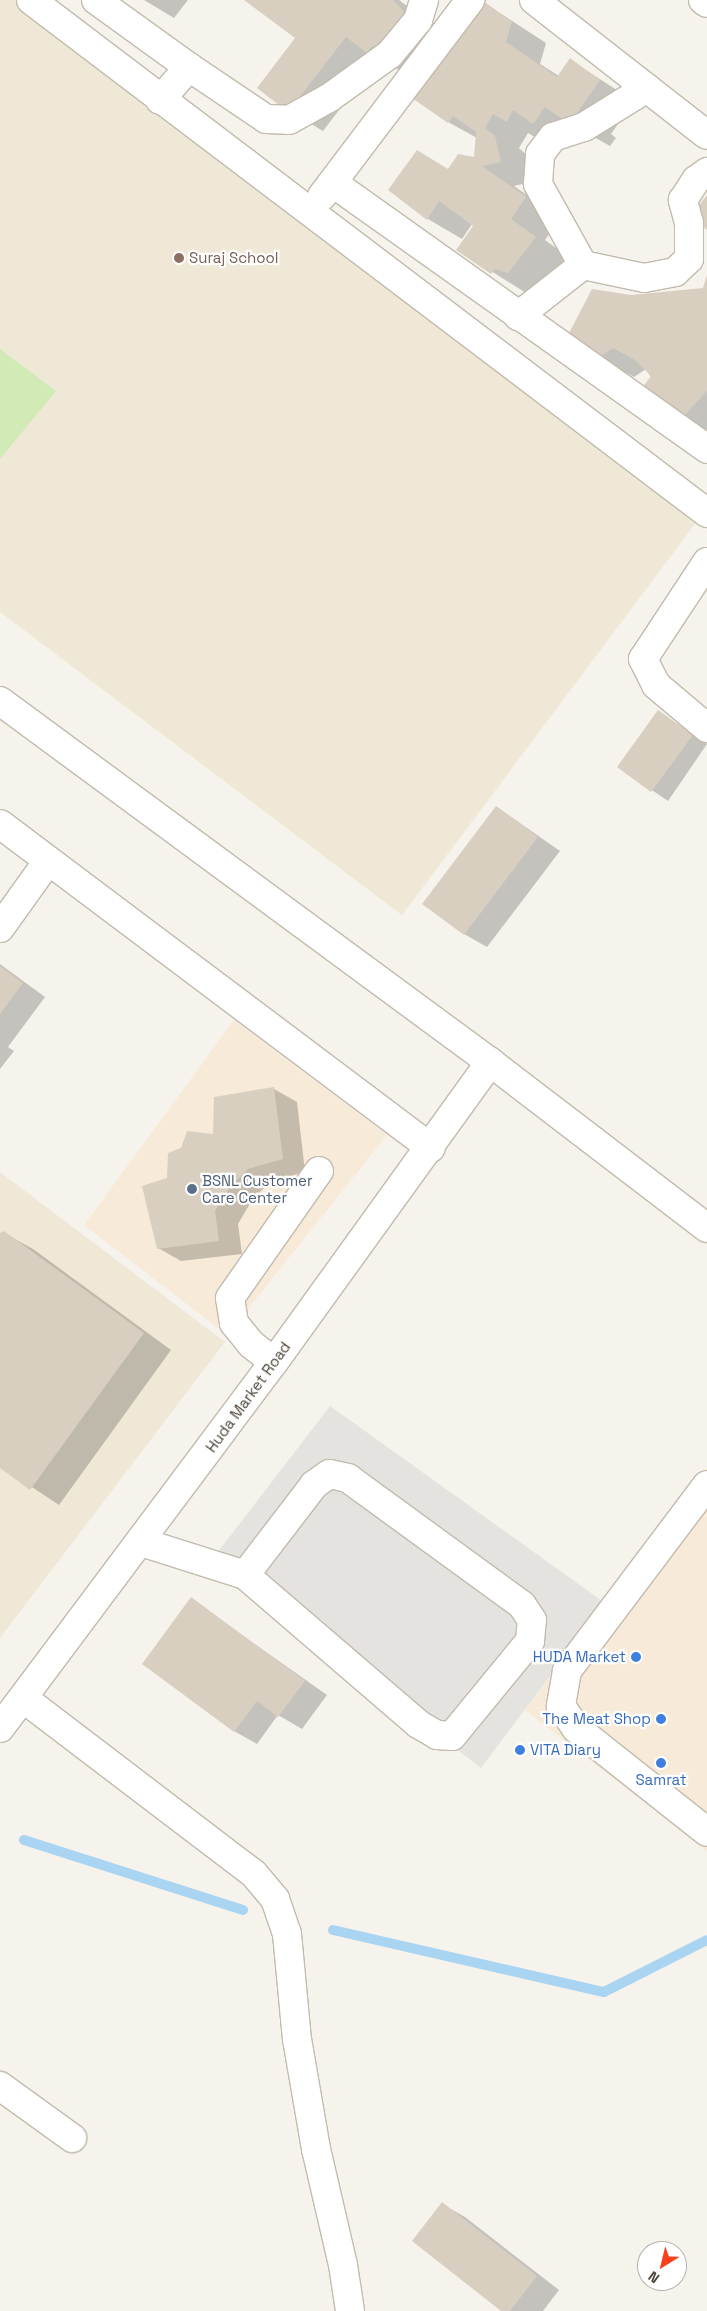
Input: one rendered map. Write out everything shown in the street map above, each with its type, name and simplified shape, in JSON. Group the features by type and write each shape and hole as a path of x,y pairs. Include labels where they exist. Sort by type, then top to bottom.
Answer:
{"street":[{"path":"31,0 160,100 310,211 707,513"},
{"path":"96,0 189,67 266,119 289,120 329,98 390,54 418,20 424,0"},
{"path":"310,211 470,0"},
{"path":"534,0 707,135"},
{"path":"703,0 707,3"},
{"path":"122,70 148,37"},
{"path":"160,100 189,67"},
{"path":"647,88 584,127 553,137 540,154 538,184 583,265 644,278 675,272 689,259 689,223 683,200 696,180 707,172"},
{"path":"333,183 707,449"},
{"path":"518,316 583,265"},
{"path":"707,562 643,659 656,685 707,728"},
{"path":"0,701 490,1062 707,1228"},
{"path":"0,824 430,1148"},
{"path":"0,928 48,861"},
{"name":"Huda Market Road","path":"0,1728 274,1362 430,1148 490,1062"},
{"path":"274,1362 252,1344 234,1323 230,1298 319,1171"},
{"path":"141,1542 245,1575 418,1724 437,1735 452,1736 530,1642 532,1620 522,1605 348,1478 329,1474 314,1485 245,1575"},
{"path":"707,1485 567,1671 562,1706 576,1728 707,1832"},
{"path":"23,1698 254,1874 275,1899 287,1934 297,2039 316,2149 343,2265 350,2311"},
{"path":"0,2086 72,2138"}],"shaded area":[{"name":"Suraj School","path":"0,0 15,0 701,516 402,915 0,612"},
{"path":"234,1020 387,1135 227,1335 84,1225"},
{"path":"0,1172 225,1342 0,1638"},
{"path":"330,1406 605,1603 481,1768 211,1561"},
{"name":"HUDA Market","path":"707,1468 707,1851 525,1710"}],"green space":[{"path":"0,349 56,391 0,459"}],"building":[{"path":"244,0 393,0 411,19 383,55 372,46 367,53 346,37 288,112 257,88 295,38"},
{"path":"482,0 512,22 506,42 557,77 570,58 600,80 577,113 582,117 575,128 545,107 533,124 513,110 507,122 493,114 485,128 495,136 501,162 482,166 526,197 511,219 536,237 508,273 495,269 491,274 456,250 473,226 439,201 427,220 388,190 417,150 448,169 458,154 474,157 476,132 453,116 448,123 409,96"},
{"path":"707,195 707,230 690,217"},
{"path":"707,275 707,391 681,419 637,395 651,376 635,360 613,348 598,358 566,339 592,289 631,295 703,288"},
{"path":"658,710 693,735 651,792 617,767"},
{"path":"496,806 538,837 464,935 422,904"},
{"path":"0,966 23,983 0,1014"},
{"path":"274,1087 283,1159 248,1169 230,1187 215,1211 219,1241 157,1249 142,1186 167,1178 168,1153 181,1148 187,1131 213,1134 214,1097"},
{"path":"4,1231 144,1333 30,1490 0,1468 0,1233"},
{"path":"191,1597 305,1681 278,1717 257,1701 234,1732 142,1664"},
{"path":"442,2202 537,2276 510,2311 501,2311 412,2241"}],"waterway":[{"path":"24,1840 243,1910"},
{"path":"333,1930 604,1992 707,1940"}],"place":[{"name":"Suraj School","path":"179,258"},
{"name":"BSNL Customer Care Center","path":"192,1189"},
{"name":"HUDA Market","path":"636,1657"},
{"name":"The Meat Shop","path":"661,1719"},
{"name":"VITA Diary","path":"520,1750"},
{"name":"Samrat","path":"661,1763"}]}
